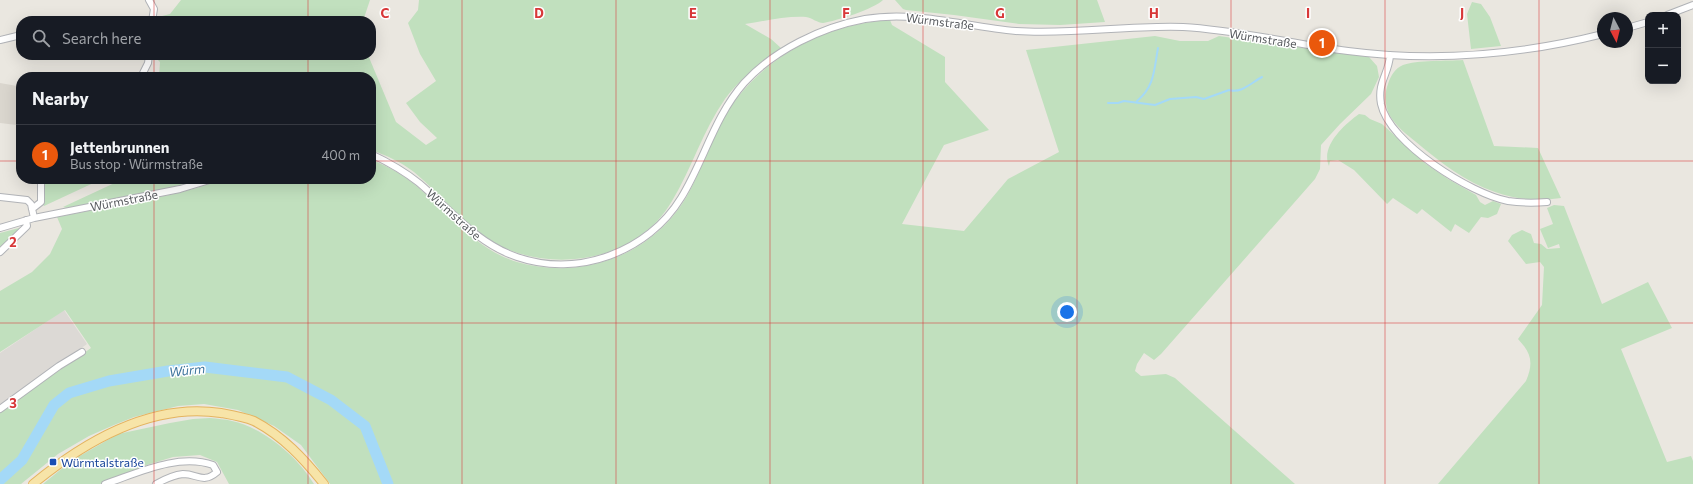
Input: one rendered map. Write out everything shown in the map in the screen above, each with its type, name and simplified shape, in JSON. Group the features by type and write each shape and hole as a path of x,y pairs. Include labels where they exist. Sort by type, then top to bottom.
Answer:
{"main road":[{"path":"33,484 72,454 91,442 115,430 179,412 202,411 230,415 252,421 270,430 296,451 324,484"}],"street":[{"path":"149,0 154,9 153,16"},
{"path":"1675,12 1693,5"},
{"name":"Würmstraße","path":"376,157 402,170 427,190 459,221 477,236 494,247 516,257 534,262 570,264 589,262 621,251 647,236 660,224 682,197 715,126 732,98 746,80 765,64 788,48 823,30 842,24 884,16 904,16 923,17 1009,30 1042,32 1185,27 1332,49 1390,55 1441,56 1490,54 1539,48 1597,35"},
{"path":"1633,26 1645,23"},
{"path":"0,40 16,35"},
{"path":"1390,55 1390,63 1382,80 1380,95 1384,114 1396,132 1434,165 1458,181 1475,189 1507,201 1547,202"},
{"path":"144,72 148,60"},
{"path":"32,209 41,202 41,184"},
{"name":"Würmstraße","path":"0,228 34,218 180,189 197,184"},
{"path":"0,197 27,200 31,204 34,218"},
{"path":"0,252 27,226 26,220"},
{"path":"0,409 59,366 82,352"},
{"path":"105,484 160,466 186,462 204,462 213,465 217,472 213,476 204,479 186,474 178,475 156,484"}],"shaded area":[{"path":"0,83 16,86 16,125 0,123"},
{"path":"64,310 87,344 0,405 0,353"}],"green space":[{"path":"181,0 370,0 365,16 162,16 170,14"},
{"path":"419,0 883,0 863,11 823,23 806,17 791,17 745,24 771,39 781,48 751,71 725,99 710,123 672,201 659,220 642,235 623,246 602,254 580,259 557,260 534,257 512,251 498,245 472,227 414,172 393,159 376,152 376,74 396,122 426,145 437,138 420,122 406,103 436,81 420,54 408,23 418,10"},
{"path":"895,0 1097,0 1105,22 1060,25 1019,24 906,10 903,9"},
{"path":"1472,2 1481,4 1490,17 1501,46 1471,49 1467,14"},
{"path":"890,20 892,25 945,57 945,82 989,130 944,145 902,224 964,231 1008,179 1059,152 1026,50 1155,36 1180,41 1208,41 1219,36 1369,57 1377,66 1379,77 1371,94 1321,145 1320,169 1315,179 1161,354 1154,360 1144,353 1137,364 1135,371 1141,376 1166,374 1175,378 1295,484 330,484 301,445 274,426 238,410 204,404 178,406 134,417 89,436 58,454 21,484 0,484 0,412 91,348 65,310 0,352 0,291 32,272 50,254 62,229 57,217 169,195 208,184 376,184 376,162 406,178 420,189 458,225 486,247 501,255 517,262 542,267 566,268 590,265 614,258 635,248 655,234 673,217 687,196 716,133 729,109 752,81 769,66 806,42 847,27"},
{"path":"158,60 370,60 375,72 159,72 160,62"},
{"path":"1463,60 1494,146 1538,148 1561,198 1536,200 1520,198 1503,195 1473,183 1444,164 1405,133 1390,116 1387,109 1386,92 1390,78 1398,68 1409,63 1416,62"},
{"path":"1359,114 1365,115 1382,124 1426,164 1476,195 1480,202 1485,205 1493,201 1501,204 1497,214 1488,218 1481,217 1469,233 1455,224 1451,232 1422,209 1417,214 1393,198 1387,204 1354,170 1338,160 1330,161 1329,166 1327,158 1328,151 1335,136"},
{"path":"43,184 91,184 44,206 42,202"},
{"path":"112,184 184,184 151,192 67,208 63,207"},
{"path":"1554,205 1564,206 1602,304 1648,282 1672,328 1621,349 1667,462 1691,456 1693,461 1693,484 1438,484 1526,381 1530,368 1530,358 1526,349 1518,339 1542,305 1544,267 1540,262 1526,264 1508,241 1512,235 1522,230 1531,234 1534,243 1541,244 1547,249 1560,248 1559,244 1548,248 1540,229 1553,224 1547,208"},
{"path":"19,228 19,230 0,247 0,233"},
{"path":"210,418 227,420 244,425 268,437 299,463 314,484 229,484 217,462 200,455 173,457 147,465 100,484 43,484 71,461 118,434 193,419"}],"waterway":[{"path":"1137,101 1143,95 1153,77 1158,48"},
{"path":"1108,103 1118,103 1124,101 1155,105 1170,99 1196,97 1204,99 1229,90 1233,91 1242,89 1262,77"},
{"name":"Würm","path":"0,480 22,460 54,405 69,393 109,381 168,371 205,367 287,377 331,400 365,426 388,484"}],"place":[{"name":"Jettenbrunnen","path":"1322,43"},
{"name":"Würmtalstraße","path":"53,462"}]}
